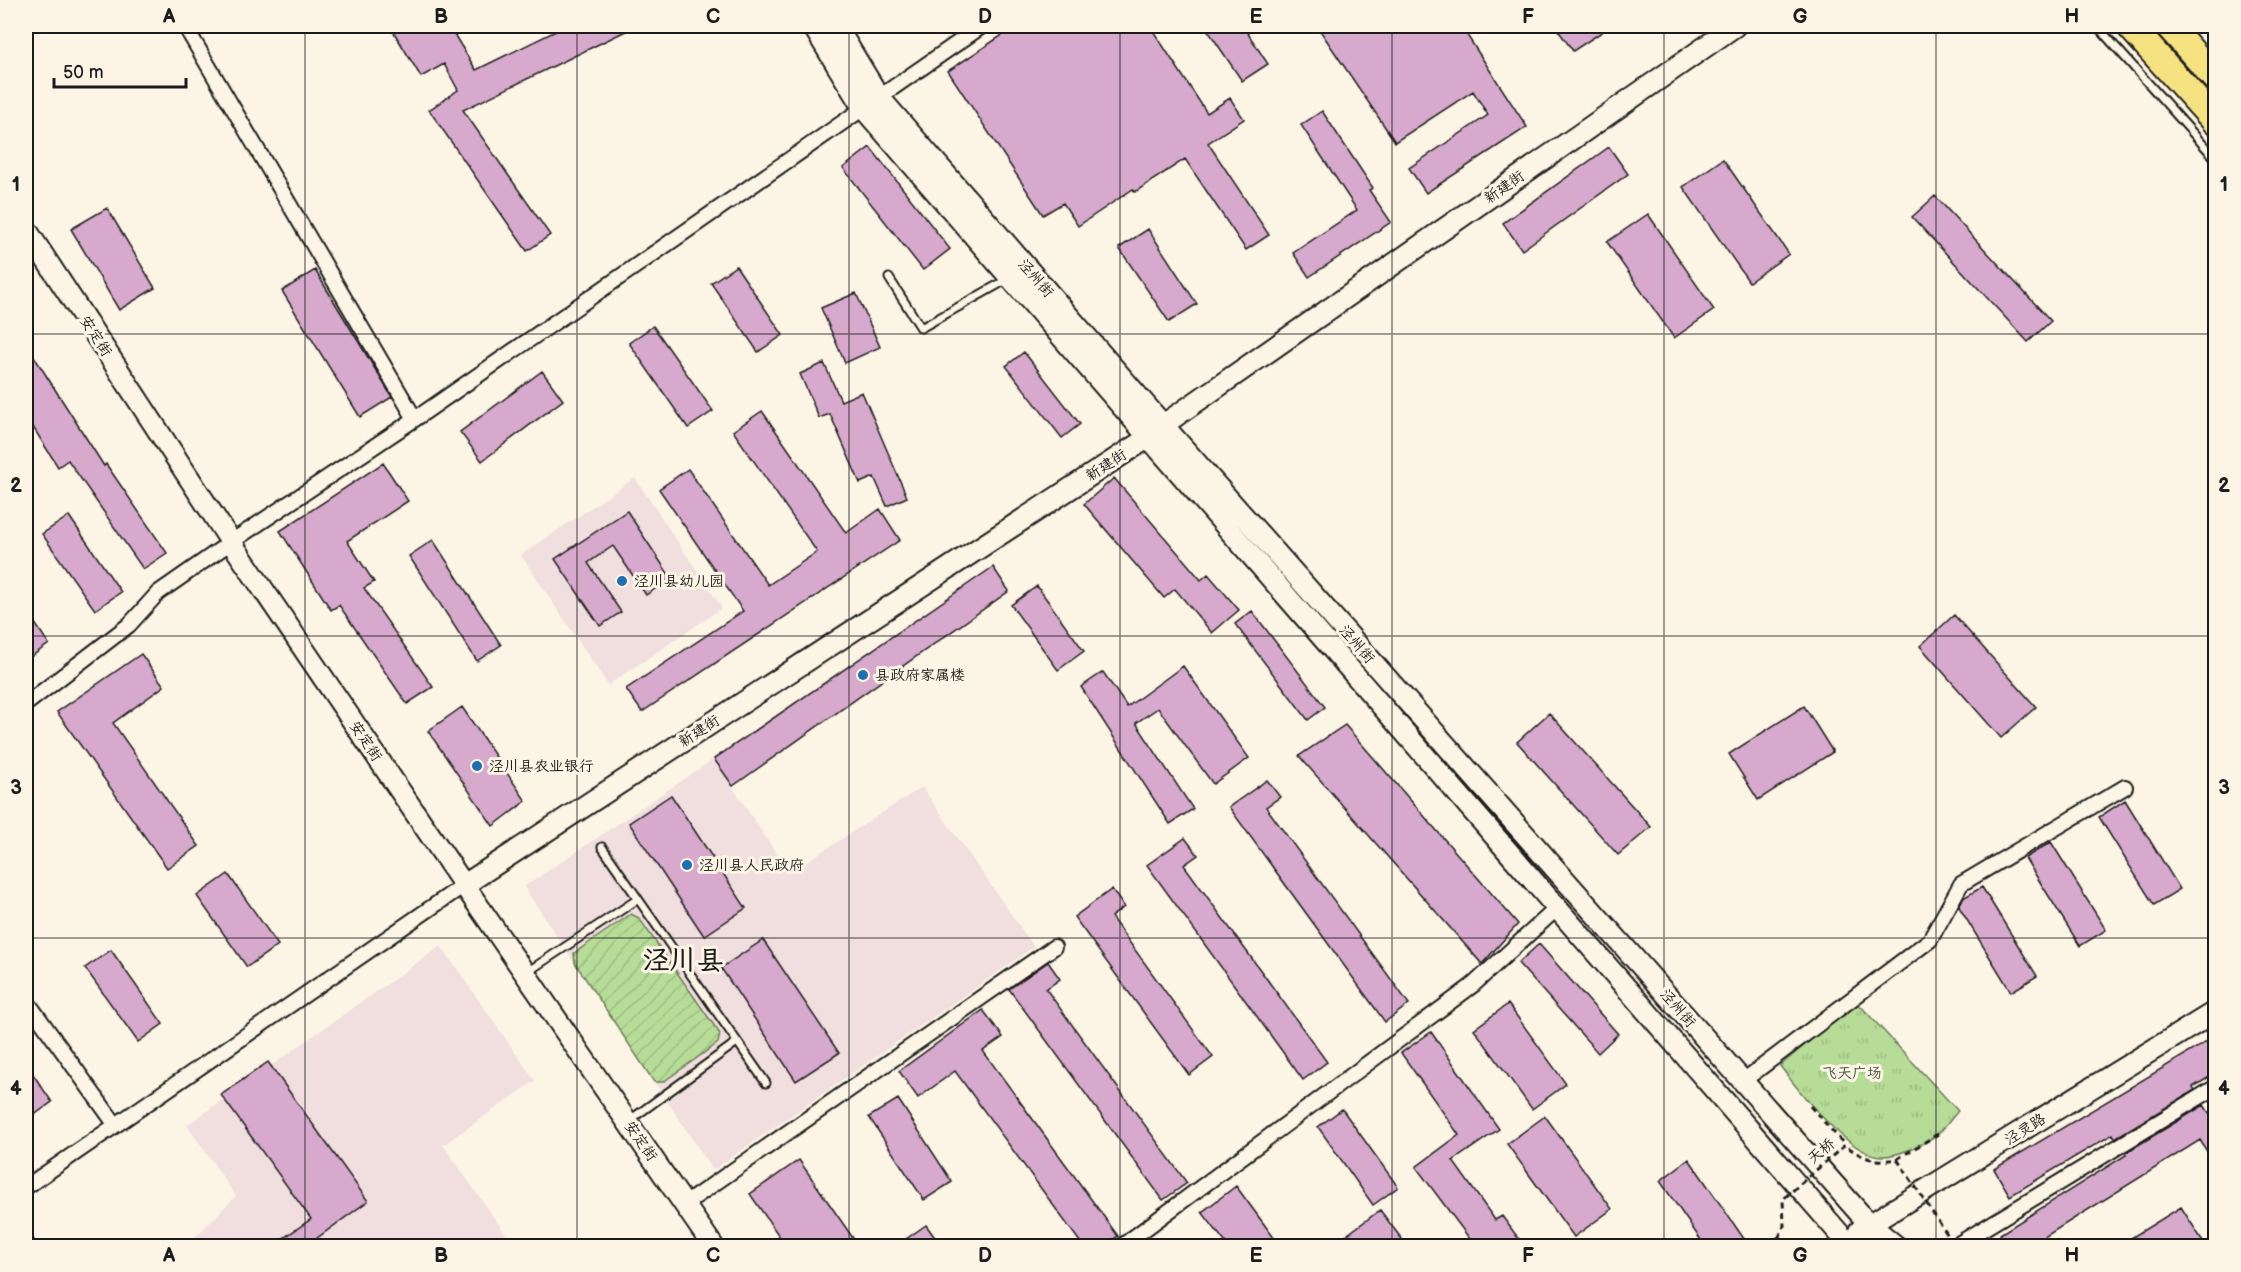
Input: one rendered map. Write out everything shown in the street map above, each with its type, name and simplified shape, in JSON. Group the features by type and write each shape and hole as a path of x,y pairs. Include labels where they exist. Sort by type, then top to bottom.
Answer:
{"highway":[{"path":"2130,26 2216,122"},
{"path":"2169,26 2216,79"}],"main road":[{"name":"泾州街","path":"813,26 1010,278 1156,431 1556,909 1844,1244"},
{"name":"泾州街","path":"836,26 871,103 1156,431 1869,1224 1896,1246"},
{"name":"新建街","path":"464,885 1156,431 1735,26"},
{"name":"安定街","path":"26,229 231,542 464,885 714,1246"},
{"name":"泾灵路","path":"1844,1244 1869,1224 2216,1011"}],"street":[{"path":"185,26 416,419"},
{"path":"26,704 129,625 158,593 416,419 982,26"},
{"path":"1743,1082 1930,940 1961,884 2125,787"},
{"path":"26,1187 464,885"},
{"path":"1122,1246 1473,986 1556,909"},
{"path":"685,1204 1054,947"},
{"path":"26,1000 115,1124"},
{"path":"1955,1246 2216,1087"}],"lane":[{"path":"2097,26 2216,159"},
{"path":"889,278 921,328 1010,278"},
{"path":"602,847 766,1083"},
{"path":"525,973 638,899"},
{"path":"627,1121 737,1042"}],"path":[{"path":"1810,1106 1845,1145"},
{"path":"1938,1134 1897,1159 1955,1246"},
{"name":"天桥","path":"1779,1237 1784,1226 1783,1199 1845,1145 1870,1161 1882,1162 1897,1159"},
{"path":"1766,1246 1779,1237 1786,1246"}],"shaded area":[{"name":"泾川县幼儿园","path":"635,478 722,608 608,685 521,555"},
{"path":"714,759 789,873 922,787 1034,947 713,1170 524,887"},
{"path":"441,946 535,1081 443,1145 514,1246 186,1246 236,1196 187,1125"}],"green space":[{"path":"631,914 639,918 720,1034 718,1043 663,1082 654,1082 575,963 574,953"},
{"name":"飞天广场","path":"1856,1001 1958,1111 1942,1130 1928,1141 1888,1156 1868,1153 1840,1134 1825,1120 1780,1066"}],"building":[{"path":"390,26 449,26 476,70 566,26 636,26 463,110 550,235 527,251 429,110 458,90 444,64 421,77"},
{"path":"1016,26 1150,26 1207,113 1230,98 1244,119 1208,143 1269,235 1246,250 1185,159 1135,192 1133,189 1078,226 1063,203 1043,215 948,71"},
{"path":"1205,26 1243,26 1268,64 1242,81"},
{"path":"1317,26 1461,26 1527,127 1426,193 1409,168 1488,115 1473,91 1395,142"},
{"path":"1555,26 1611,26 1573,51"},
{"path":"1322,111 1373,188 1369,190 1391,222 1309,277 1293,253 1357,210 1301,125"},
{"path":"870,147 950,249 923,270 843,168"},
{"path":"1609,147 1628,174 1522,250 1503,223"},
{"path":"1723,159 1789,254 1749,282 1683,187"},
{"path":"1935,196 2051,321 2028,342 1912,217"},
{"path":"107,208 155,288 119,310 71,229"},
{"path":"1648,214 1714,310 1674,338 1607,242"},
{"path":"1148,229 1197,304 1169,322 1119,248"},
{"path":"736,266 783,335 758,352 711,283"},
{"path":"315,270 392,397 360,417 282,291"},
{"path":"856,293 880,347 845,363 821,308"},
{"path":"653,326 713,411 688,428 629,343"},
{"path":"26,344 104,466 106,464 167,553 143,569 68,460 58,467 26,416"},
{"path":"1024,352 1080,424 1062,438 1006,366"},
{"path":"824,363 841,401 862,392 907,497 887,506 874,477 860,483 830,414 819,418 800,374"},
{"path":"542,371 563,400 482,461 460,432"},
{"path":"762,411 846,533 880,509 900,540 642,712 626,689 743,611 659,489 688,469 768,585 817,552 733,431"},
{"path":"383,463 408,501 347,541 374,582 364,588 433,687 407,704 339,605 331,610 280,531"},
{"path":"1114,478 1201,580 1208,574 1239,610 1212,633 1175,589 1164,598 1084,504"},
{"path":"627,511 671,578 646,595 613,546 588,563 621,612 600,626 555,559"},
{"path":"69,516 121,592 95,610 42,534"},
{"path":"433,540 501,645 477,661 409,556"},
{"name":"县政府家属楼","path":"993,567 1009,591 733,786 714,759"},
{"path":"1037,586 1084,651 1058,670 1011,605"},
{"path":"26,610 49,644 26,660"},
{"path":"1252,611 1325,707 1308,720 1235,624"},
{"path":"1954,615 2036,707 2001,738 1920,646"},
{"path":"141,654 164,686 113,723 199,846 167,868 57,712"},
{"path":"1183,666 1249,758 1213,784 1158,708 1136,723 1193,809 1170,824 1081,687 1103,672 1127,707"},
{"path":"1804,706 1833,752 1758,800 1729,754"},
{"name":"泾川县农业银行","path":"462,707 526,801 493,826 428,731"},
{"path":"1549,713 1651,827 1618,855 1517,742"},
{"path":"1345,725 1518,924 1482,964 1299,756"},
{"path":"1267,780 1280,797 1266,807 1409,1004 1385,1022 1229,807"},
{"name":"泾川县人民政府","path":"671,795 746,908 704,936 629,823"},
{"path":"2125,800 2180,889 2154,905 2099,817"},
{"path":"1185,838 1198,855 1184,865 1327,1062 1303,1080 1147,865"},
{"path":"2051,842 2106,930 2080,946 2025,858"},
{"path":"228,874 278,945 247,967 197,896"},
{"path":"1982,887 2037,976 2011,992 1959,907 1963,898"},
{"path":"1112,889 1124,907 1111,917 1213,1057 1189,1075 1074,917"},
{"path":"763,940 839,1053 796,1081 721,968"},
{"path":"1539,944 1618,1034 1598,1053 1518,963"},
{"path":"111,950 163,1024 138,1042 85,968"},
{"path":"1048,962 1060,979 1046,989 1187,1183 1163,1200 1009,989"},
{"path":"1508,1004 1566,1084 1532,1109 1474,1029"},
{"path":"983,1010 1003,1037 983,1051 1118,1236 1103,1246 1083,1246 955,1071 918,1098 899,1071"},
{"path":"1431,1032 1499,1129 1453,1161 1495,1220 1502,1216 1524,1246 1475,1246 1416,1167 1459,1135 1401,1053"},
{"path":"2216,1036 2216,1073 2193,1087 2195,1090 2115,1138 2113,1134 2010,1196 1994,1169"},
{"path":"268,1062 368,1201 306,1246 272,1246 311,1219 221,1095"},
{"path":"26,1064 52,1102 26,1121"},
{"path":"898,1099 952,1182 924,1200 869,1117"},
{"path":"2204,1105 2216,1123 2216,1166 2200,1140 2030,1246 2007,1246 2000,1234"},
{"path":"1342,1109 1398,1187 1373,1205 1318,1127"},
{"path":"1545,1116 1612,1209 1574,1237 1507,1144"},
{"path":"1689,1159 1749,1246 1705,1246 1660,1181"},
{"path":"799,1160 853,1238 840,1246 786,1246 750,1194"},
{"path":"1236,1186 1280,1246 1228,1246 1202,1212"},
{"path":"2181,1207 2206,1246 2118,1246"},
{"path":"1380,1210 1407,1246 1332,1246"},
{"path":"926,1225 941,1246 896,1246"}],"place":[{"name":"泾川县幼儿园","path":"622,581"},
{"name":"县政府家属楼","path":"863,675"},
{"name":"泾川县农业银行","path":"477,766"},
{"name":"泾川县人民政府","path":"687,865"}],"district":[{"name":"泾川县","path":"683,960"}]}
